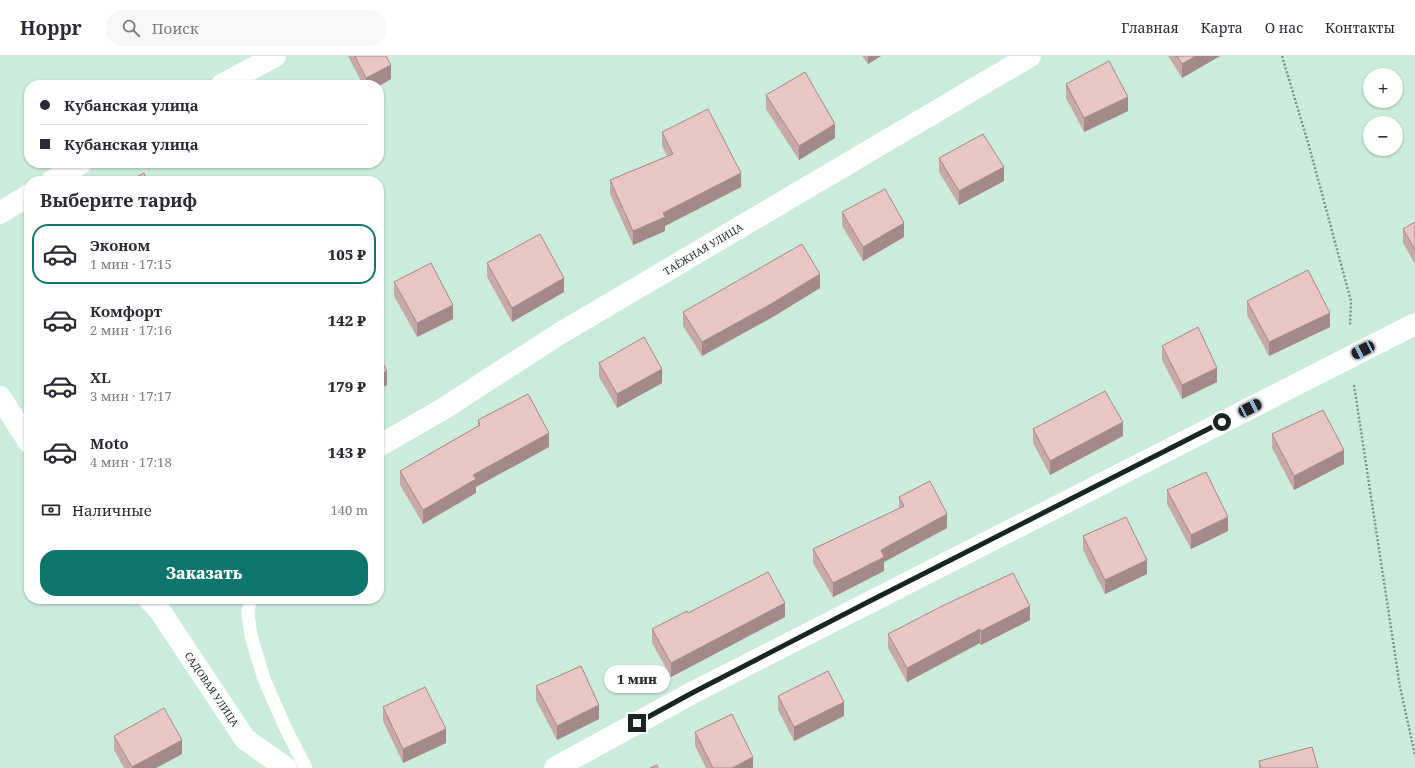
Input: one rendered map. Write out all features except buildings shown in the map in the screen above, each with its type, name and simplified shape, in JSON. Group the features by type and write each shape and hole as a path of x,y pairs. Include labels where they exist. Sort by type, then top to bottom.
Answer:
{"street":[{"path":"231,80 275,56"},
{"name":"ТАЁЖНАЯ УЛИЦА","path":"384,443 443,409 559,334 1030,56"},
{"path":"60,176 73,168"},
{"path":"0,213 24,198"},
{"path":"555,768 692,693 1415,324"},
{"path":"0,397 24,434"},
{"name":"САДОВАЯ УЛИЦА","path":"154,604 160,611 245,739 286,768"}],"lane":[{"path":"249,604 248,613 251,636 264,679 286,729 306,768"}],"path":[{"path":"1282,56 1309,146 1351,301 1350,357 1400,688 1415,754"}],"route":[{"path":"637,723 868,602 1222,422"}]}
